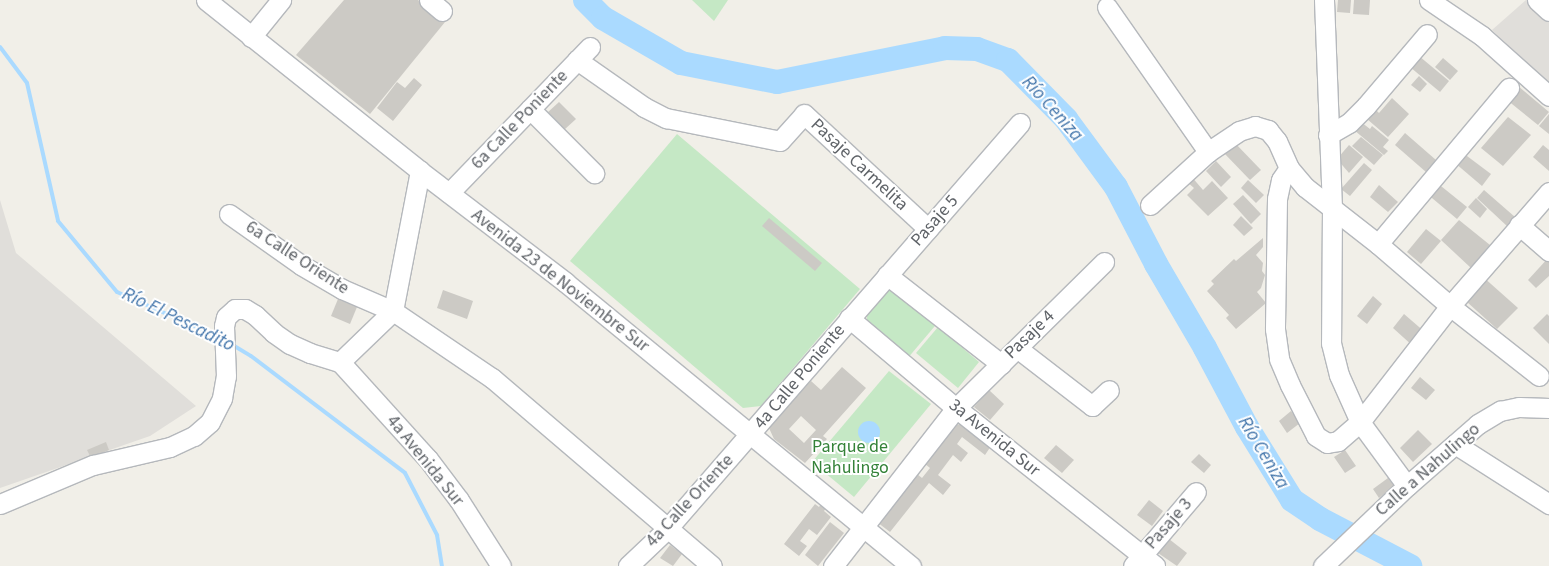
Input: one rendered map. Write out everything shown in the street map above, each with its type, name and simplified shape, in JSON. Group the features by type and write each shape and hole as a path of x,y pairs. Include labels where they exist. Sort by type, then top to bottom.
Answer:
{"street":[{"name":"Avenida 23 de Noviembre Sur","path":"206,0 420,171 565,282 911,566"},
{"path":"251,37 281,0"},
{"path":"1324,0 1332,208 1331,342 1339,375 1360,422 1407,486"},
{"path":"1429,0 1482,36 1549,96"},
{"path":"1537,0 1549,12"},
{"path":"1107,7 1208,152"},
{"path":"1328,135 1348,123 1366,106 1427,34"},
{"name":"6a Calle Poniente","path":"449,193 584,54"},
{"name":"Pasaje Carmelita","path":"584,54 644,108 666,118 780,141 804,114 928,229"},
{"path":"1378,244 1509,88"},
{"path":"530,109 594,172"},
{"name":"Pasaje 5","path":"849,318 1020,123"},
{"path":"1150,205 1208,152 1239,131 1255,126 1268,130 1277,141 1289,168 1304,187 1378,244 1450,306 1544,371 1544,408"},
{"path":"1289,168 1282,180 1277,199 1275,329 1279,359 1316,436 1327,443 1338,441 1360,422 1450,306 1549,192"},
{"path":"0,504 93,465 170,447 194,436 210,422 222,398 226,376 224,326 226,317 234,309 245,309 290,344 310,353 340,362 393,311 420,171"},
{"name":"6a Calle Oriente","path":"229,214 301,265 342,288 393,311 492,378 712,566"},
{"path":"1519,225 1549,251"},
{"name":"Pasaje 4","path":"833,566 956,408 1104,262"},
{"path":"888,275 1001,364"},
{"name":"4a Calle Poniente","path":"750,435 849,318"},
{"name":"3a Avenida Sur","path":"849,318 1143,563"},
{"path":"1017,348 1092,406 1109,390"},
{"name":"4a Avenida Sur","path":"340,362 428,459 459,500 500,566"},
{"name":"Calle a Nahulingo","path":"1323,566 1407,486 1478,424 1500,411 1519,407 1544,408"},
{"name":"4a Calle Oriente","path":"628,566 667,529 750,435"},
{"path":"1455,444 1549,504"},
{"name":"Pasaje 3","path":"1143,563 1196,492"}],"shaded area":[{"path":"1526,0 1549,0 1549,83 1492,30"},
{"path":"0,200 16,253 196,406 150,436 0,488"}],"green space":[{"path":"692,0 728,0 714,21"},
{"path":"677,134 860,289 761,406 743,408 570,261"},
{"path":"891,281 940,320 907,359 867,323 867,313"},
{"path":"938,327 979,362 958,388 916,353"},
{"name":"Parque de Nahulingo","path":"889,371 931,404 854,497 812,462"}],"water":[{"path":"869,421 877,424 880,432 877,440 869,443 861,440 858,432 861,424"}],"building":[{"path":"344,0 418,0 445,22 370,114 296,55"},
{"path":"1338,0 1351,0 1350,13 1337,12"},
{"path":"1354,0 1370,0 1369,15 1353,14"},
{"path":"1419,56 1449,81 1440,92 1410,67"},
{"path":"1443,58 1458,71 1450,80 1435,67"},
{"path":"1419,76 1427,84 1420,92 1411,85"},
{"path":"414,78 422,85 393,121 377,108 397,82 405,88"},
{"path":"1518,86 1549,112 1538,125 1507,100"},
{"path":"1392,98 1409,114 1388,137 1367,119 1375,109 1379,113"},
{"path":"559,102 576,119 564,130 547,113"},
{"path":"1549,114 1549,134 1539,126"},
{"path":"1508,117 1531,135 1503,166 1481,148"},
{"path":"1361,122 1370,129 1372,126 1389,140 1383,147 1388,151 1384,155 1354,130"},
{"path":"1405,133 1436,160 1426,172 1395,145"},
{"path":"1361,137 1383,155 1374,165 1352,146"},
{"path":"1233,141 1261,170 1250,180 1223,152"},
{"path":"1349,145 1363,157 1349,173 1337,159"},
{"path":"1543,145 1549,150 1549,171 1533,157"},
{"path":"1463,153 1491,174 1482,186 1455,163"},
{"path":"1216,161 1231,177 1221,187 1206,171"},
{"path":"1364,163 1372,170 1350,196 1341,189"},
{"path":"1191,176 1203,190 1212,181 1228,198 1208,216 1187,195 1194,188 1186,181"},
{"path":"1248,180 1264,195 1256,203 1241,188"},
{"path":"1436,182 1467,207 1457,219 1426,193"},
{"path":"1379,185 1398,202 1388,212 1370,197"},
{"path":"1484,190 1515,217 1508,227 1477,198"},
{"path":"1243,195 1261,214 1251,224 1233,204"},
{"path":"1476,198 1487,209 1480,218 1468,207"},
{"path":"1241,216 1253,228 1244,236 1233,225"},
{"path":"769,218 822,263 815,271 762,226"},
{"path":"1459,220 1490,245 1471,268 1441,240"},
{"path":"1426,229 1441,241 1421,264 1407,252"},
{"path":"1263,238 1263,247 1256,255 1263,263 1262,271 1265,275 1261,288 1257,292 1266,303 1236,329 1226,318 1229,315 1207,291 1214,284 1211,281 1234,259 1236,261"},
{"path":"1549,257 1549,276 1536,288 1528,280"},
{"path":"1482,276 1518,308 1497,329 1467,302 1466,298"},
{"path":"443,290 473,301 467,319 437,308"},
{"path":"1373,296 1382,304 1367,324 1357,316"},
{"path":"338,299 357,307 350,324 331,316"},
{"path":"1404,314 1426,333 1414,347 1393,328"},
{"path":"1547,314 1549,316 1549,344 1533,328"},
{"path":"842,367 866,388 823,436 827,439 805,463 774,439 769,428 811,381 821,390","holes":["801,416 816,430 804,443 789,429"]},
{"path":"1420,377 1435,390 1426,400 1411,388"},
{"path":"989,390 1004,404 990,420 974,407"},
{"path":"1291,411 1300,423 1287,433 1279,421"},
{"path":"962,423 991,446 985,455 962,437 957,444 968,453 961,462 953,455 938,475 951,485 943,495 929,483 890,532 873,519 912,470 922,478 930,468 925,464 957,425"},
{"path":"1418,430 1432,444 1413,462 1400,448"},
{"path":"106,442 109,450 91,458 87,450"},
{"path":"1056,445 1074,460 1062,473 1044,458"},
{"path":"1345,450 1356,466 1345,473 1334,457"},
{"path":"1199,454 1211,465 1204,473 1191,462"},
{"path":"1388,478 1394,486 1379,498 1373,489"},
{"path":"1149,500 1163,511 1152,526 1137,515"},
{"path":"815,504 819,507 821,504 826,508 824,511 831,517 817,535 809,529 800,541 807,546 799,556 784,544"},
{"path":"830,522 844,533 818,566 805,555"},
{"path":"1169,539 1187,553 1177,566 1158,553"},
{"path":"670,545 682,554 673,566 660,558"}],"waterway":[{"name":"Río Ceniza","path":"585,0 603,18 681,63 777,82 945,48 977,49 1008,60 1066,119 1116,187 1156,264 1205,348 1247,427 1292,500 1320,519 1410,566"},
{"name":"Río El Pescadito","path":"0,47 27,83 58,221 117,292 219,337"},
{"name":"Río El Pescadito","path":"231,344 251,356 405,473 437,535 442,566"}]}
